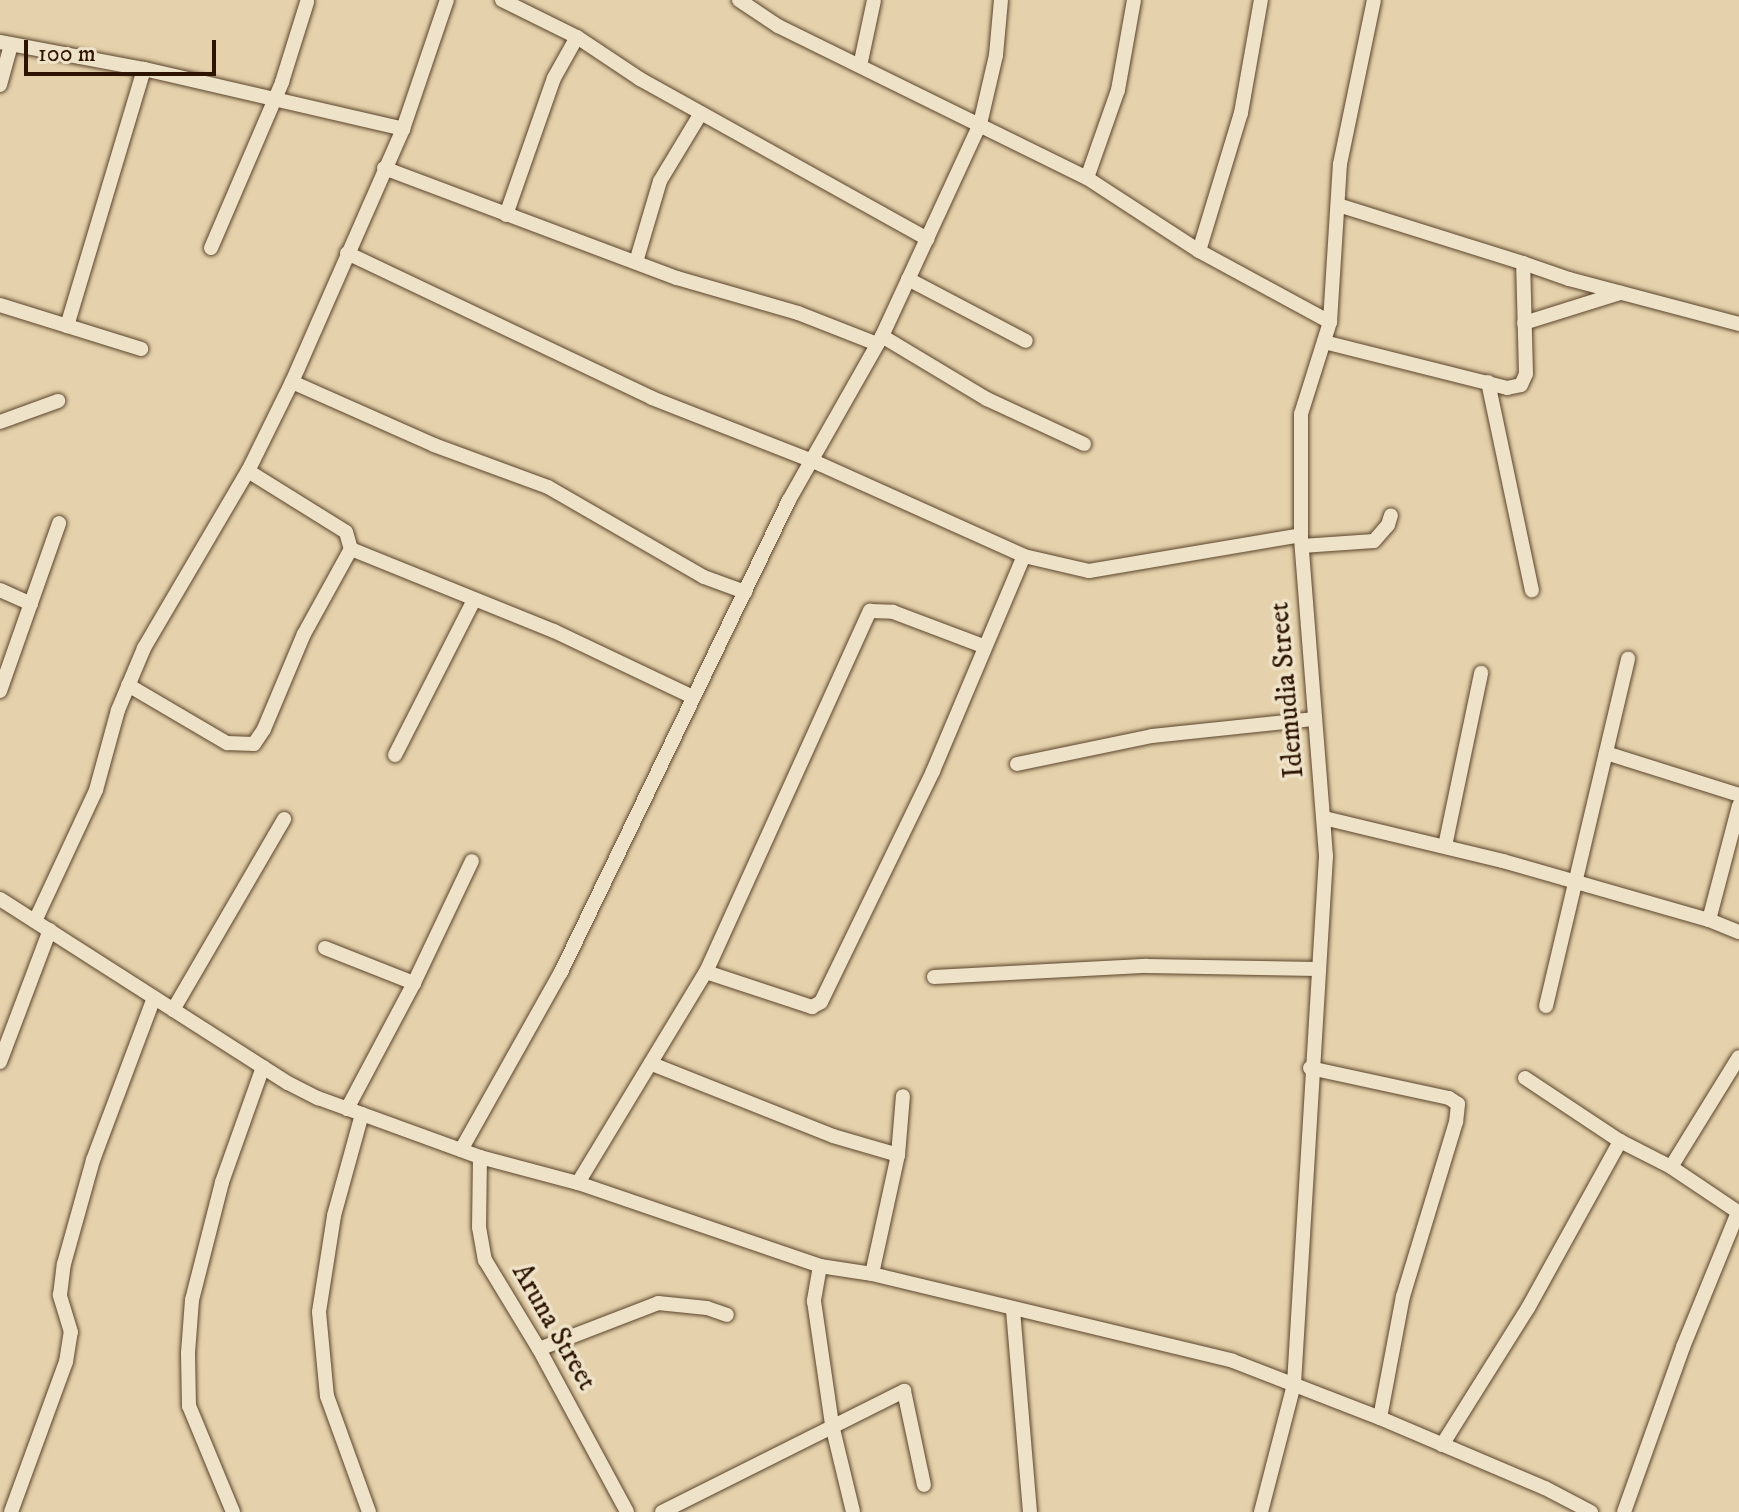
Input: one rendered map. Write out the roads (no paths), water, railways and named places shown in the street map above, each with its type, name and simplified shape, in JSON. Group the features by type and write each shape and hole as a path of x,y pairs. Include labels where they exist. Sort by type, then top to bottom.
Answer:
{"street":[{"path":"35,921 96,790 128,685 144,648 248,471 292,382 403,129 447,0"},
{"path":"502,0 577,37 701,113 927,239"},
{"path":"860,66 874,0"},
{"path":"461,1150 561,972 619,858 789,500 879,340 927,239 980,124 996,55 1001,0"},
{"path":"1087,178 1118,90 1134,0"},
{"path":"1199,251 1241,113 1261,0"},
{"name":"Idemudia Street","path":"1261,1512 1294,1384 1310,1068 1326,856 1301,540 1301,414 1330,322 1340,164 1374,0"},
{"path":"211,248 282,82 307,2"},
{"path":"748,3 778,26 1087,178 1199,251 1330,322"},
{"path":"506,215 554,78 577,37"},
{"path":"0,85 5,44 144,69 403,129"},
{"path":"67,326 144,69"},
{"path":"636,262 660,181 701,113"},
{"path":"384,168 677,278 879,340 987,399 1084,444"},
{"path":"1338,205 1621,293 1739,324"},
{"path":"347,253 652,398 813,461 1024,556 1089,571 1301,540 1374,541 1388,525 1391,515"},
{"path":"1324,342 1513,388 1525,380 1523,263"},
{"path":"908,279 1026,341"},
{"path":"1524,323 1621,293"},
{"path":"0,305 141,349"},
{"path":"292,382 434,445 548,487 704,577 745,592"},
{"path":"1488,382 1532,590"},
{"path":"0,422 58,401"},
{"path":"128,685 227,743 254,744 264,729 304,634 351,549 346,532 248,471"},
{"path":"0,691 59,523"},
{"path":"351,549 554,631 693,697"},
{"path":"706,972 812,1007 821,1002 933,771 983,646 1024,556"},
{"path":"0,590 31,604"},
{"path":"395,755 474,600"},
{"path":"578,1183 706,972 870,611 893,612 983,646"},
{"path":"1546,1006 1628,659"},
{"path":"1445,846 1481,673"},
{"path":"1017,764 1152,736 1315,719"},
{"path":"1606,753 1739,795"},
{"path":"1709,920 1739,806"},
{"path":"1324,818 1577,881 1709,920 1739,932"},
{"path":"173,1010 284,819"},
{"path":"347,1109 414,983 472,861"},
{"path":"0,899 263,1067 318,1098 480,1157 578,1183 820,1266 872,1274 1233,1361 1380,1418 1545,1488 1591,1512"},
{"path":"0,1062 50,930"},
{"path":"325,948 414,983"},
{"path":"934,977 1147,966 1317,969"},
{"path":"8,1505 66,1362 71,1332 60,1295 64,1264 93,1160 154,998"},
{"path":"1671,1167 1739,1057"},
{"path":"652,1064 833,1136 898,1155"},
{"path":"233,1512 189,1406 188,1353 192,1300 222,1182 263,1067"},
{"path":"1310,1068 1449,1098 1458,1104 1456,1122 1403,1296 1380,1418"},
{"path":"1525,1078 1620,1141 1671,1167 1738,1212 1683,1347 1624,1512"},
{"path":"872,1274 898,1155 903,1096"},
{"path":"362,1114 334,1216 319,1312 321,1368 327,1396 369,1512"},
{"path":"1442,1445 1528,1308 1620,1141"},
{"name":"Aruna Street","path":"480,1157 479,1227 485,1260 539,1349 627,1512"},
{"path":"820,1266 814,1301 832,1425 853,1512"},
{"path":"539,1349 658,1303 707,1308 727,1315"},
{"path":"1013,1310 1030,1512"},
{"path":"662,1512 904,1391 924,1485"}]}
